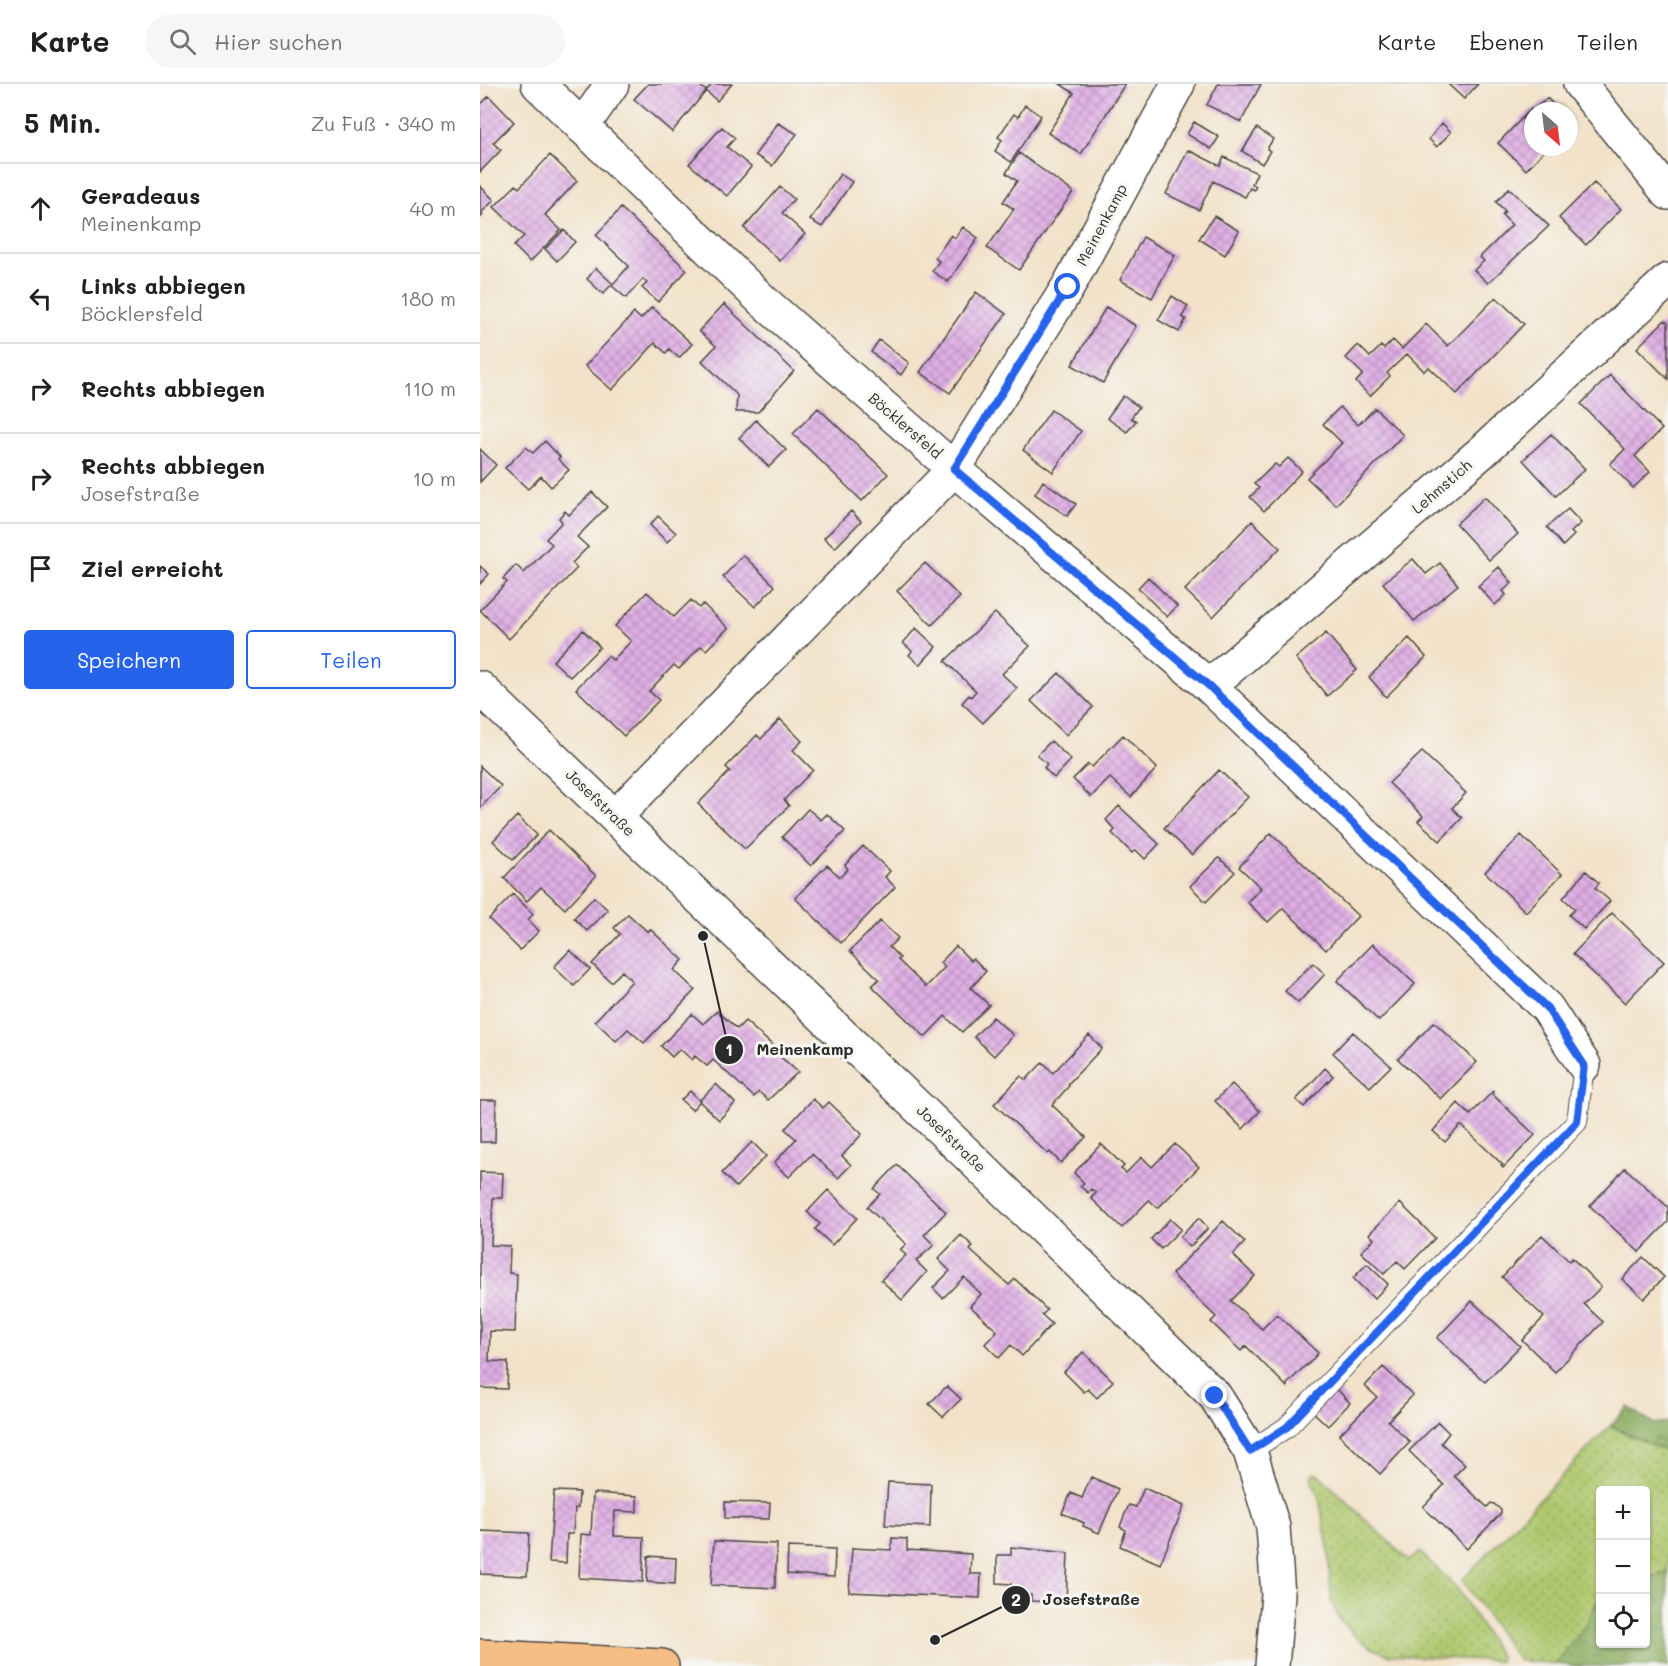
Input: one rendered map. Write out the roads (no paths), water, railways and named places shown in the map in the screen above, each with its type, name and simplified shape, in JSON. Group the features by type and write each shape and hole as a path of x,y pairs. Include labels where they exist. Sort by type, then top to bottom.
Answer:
{"main road":[{"path":"480,1656 662,1666"}],"street":[{"name":"Böcklersfeld","path":"538,84 763,301 954,469 1209,686 1547,1008 1584,1065"},
{"path":"582,128 612,84"},
{"name":"Meinenkamp","path":"615,818 954,469 1068,287 1178,84"},
{"path":"1580,84 1668,194"},
{"name":"Lehmstich","path":"1209,686 1483,451 1668,280"},
{"name":"Josefstraße","path":"480,688 965,1152 1215,1396 1250,1451 1273,1527 1278,1594 1272,1666"}],"lane":[{"path":"1250,1451 1287,1427 1577,1122 1584,1065"}],"place":[{"name":"Meinenkamp","path":"703,936"},
{"name":"Josefstraße","path":"935,1640"}]}
